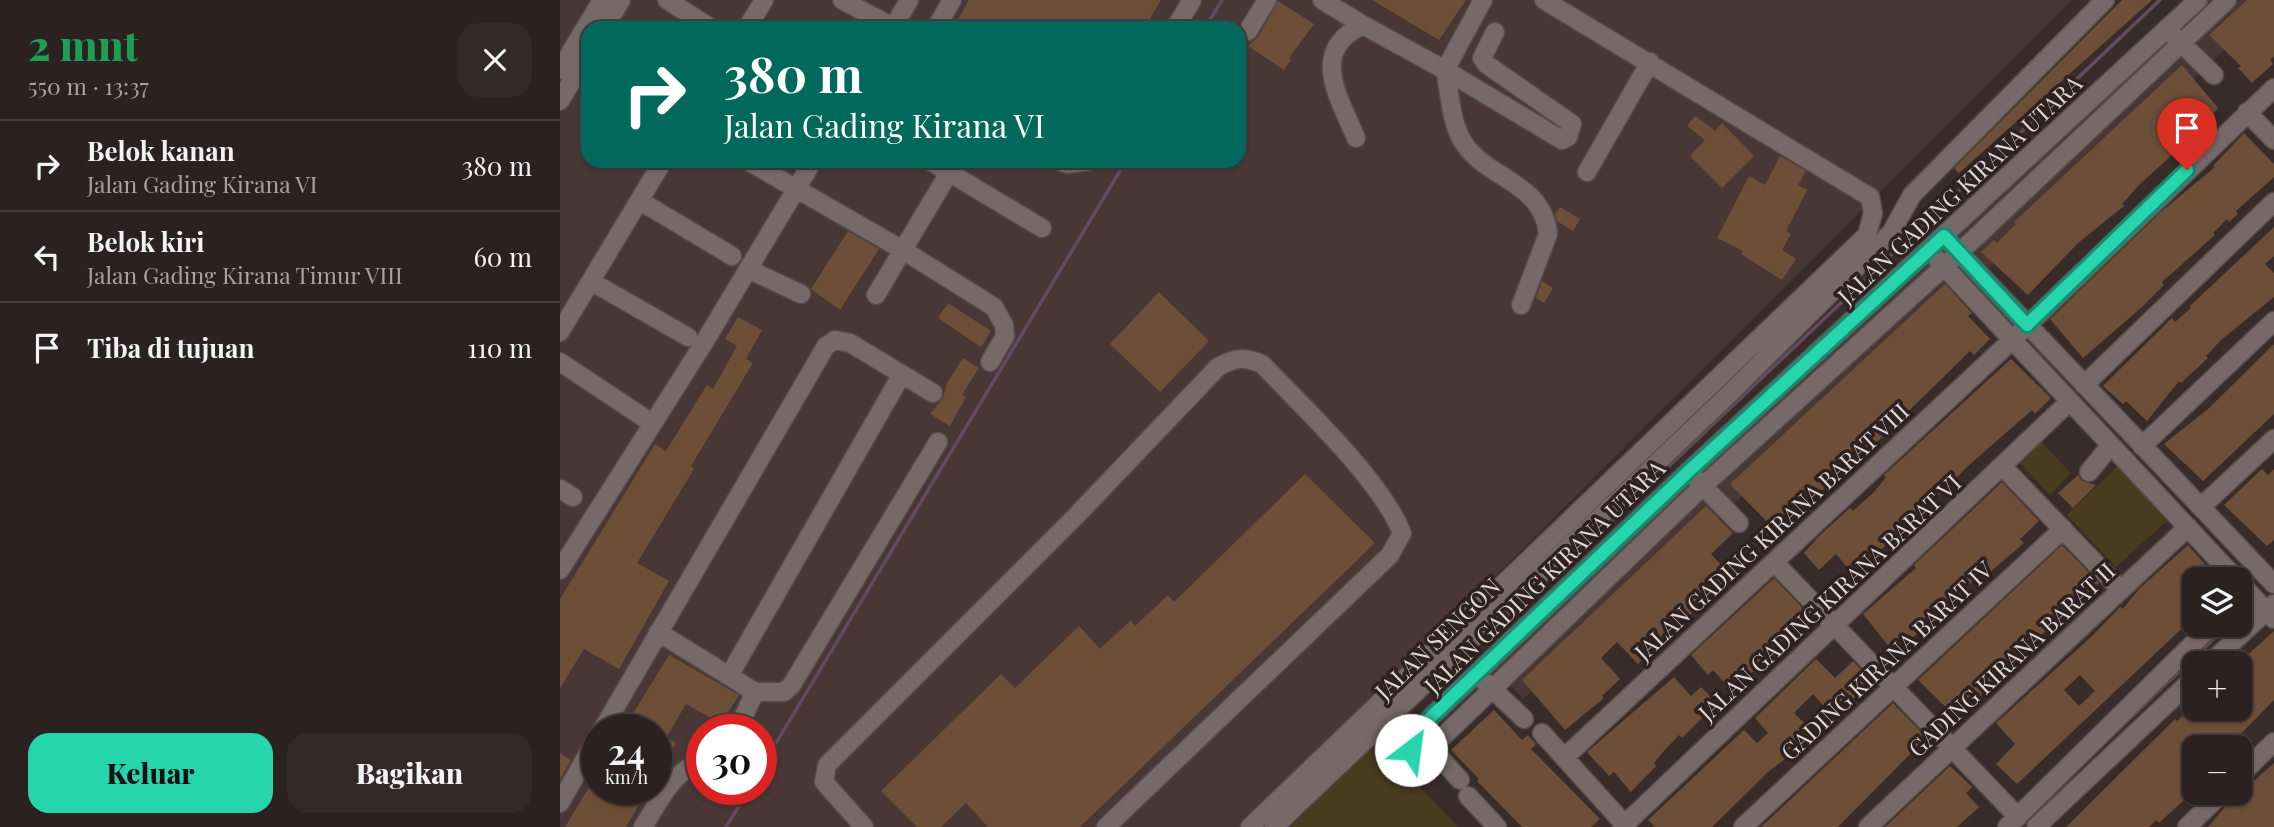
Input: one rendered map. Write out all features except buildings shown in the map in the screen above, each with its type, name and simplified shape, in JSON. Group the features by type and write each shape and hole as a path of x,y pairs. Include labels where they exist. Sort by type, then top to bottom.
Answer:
{"street":[{"path":"589,21 602,0"},
{"path":"608,21 621,0"},
{"path":"667,0 700,21"},
{"path":"751,21 764,0"},
{"path":"842,0 880,21"},
{"path":"897,21 909,0"},
{"path":"940,21 952,0"},
{"path":"1179,21 1192,0"},
{"path":"1248,30 1267,0"},
{"path":"1322,0 1562,140 1568,137 1572,124 1486,64 1482,58 1496,32"},
{"path":"1483,0 1445,70 1463,142 1538,203 1547,223 1548,234 1521,305"},
{"path":"1250,827 1867,235 1873,213 1870,197 1544,0"},
{"name":"JALAN SENGON","path":"1274,827 1724,399 1891,233 1912,195 2105,0"},
{"name":"JALAN GADING KIRANA UTARA","path":"2198,0 1689,471 1421,728 1411,750 1421,753 1431,748 1703,486 1959,253 2227,0"},
{"path":"1356,138 1331,77 1330,60 1348,32 1363,25"},
{"path":"2167,29 2214,75"},
{"path":"560,70 581,35"},
{"path":"1587,172 1650,62"},
{"path":"560,101 581,66"},
{"name":"JALAN GADING KIRANA BARAT VIII","path":"1564,757 2011,341 2274,88"},
{"path":"2247,112 2274,139"},
{"path":"560,331 659,168"},
{"path":"759,168 795,191 903,250 994,307 1004,325 1005,336 990,362"},
{"path":"560,570 809,168"},
{"path":"876,295 952,168"},
{"path":"954,168 1042,228"},
{"path":"640,201 732,256"},
{"path":"2084,385 2274,202"},
{"path":"1944,236 2142,446 2270,576 2218,651"},
{"path":"1928,250 2254,598"},
{"path":"748,269 801,294"},
{"path":"592,282 688,337"},
{"path":"2142,446 2274,321"},
{"path":"611,714 826,346 835,340 850,343 933,393"},
{"path":"864,827 824,782 827,765 1076,516 1218,367 1233,358 1245,358 1262,364 1341,448 1397,519 1402,533 1390,555 1106,827"},
{"path":"560,362 652,423"},
{"path":"729,676 902,374"},
{"name":"JALAN GADING KIRANA BARAT VI","path":"1625,826 2069,402"},
{"path":"2097,430 2113,415"},
{"path":"2201,507 2274,439"},
{"path":"657,632 755,692 777,694 791,686 938,442"},
{"path":"2089,472 2111,445"},
{"path":"2003,467 2121,590"},
{"path":"1689,471 1739,523"},
{"name":"GADING KIRANA BARAT II","path":"1868,827 2188,527"},
{"name":"GADING KIRANA BARAT IV","path":"1743,827 2063,529"},
{"path":"1774,562 1953,746 2012,822 2200,637"},
{"path":"1478,674 1524,719"},
{"path":"2036,827 2182,689"},
{"path":"745,714 755,692"},
{"path":"1542,733 1625,826"},
{"path":"2252,764 2274,743"},
{"path":"1431,748 1460,780"},
{"path":"560,803 581,766"},
{"path":"643,827 677,776 686,768"},
{"path":"1468,796 1497,827"},
{"path":"2187,827 2210,805"}],"shaded area":[{"path":"560,0 2072,0 1244,827 560,827"},
{"path":"2204,0 2274,0 2274,4 1523,699 1496,670"},
{"path":"2040,441 2071,473 2050,495 2019,462"},
{"path":"2119,465 2169,519 2116,567 2067,515"},
{"path":"1377,743 1459,827 1290,827"}],"waterway":[{"path":"1209,21 1222,0"},
{"path":"1551,578 2160,0"},
{"path":"777,741 1122,168"},
{"path":"2119,729 2215,637"},
{"path":"726,827 739,805"}],"route":[{"path":"1411,750 1416,736 1431,717 1689,471 1944,236 2027,325 2187,170"}]}
